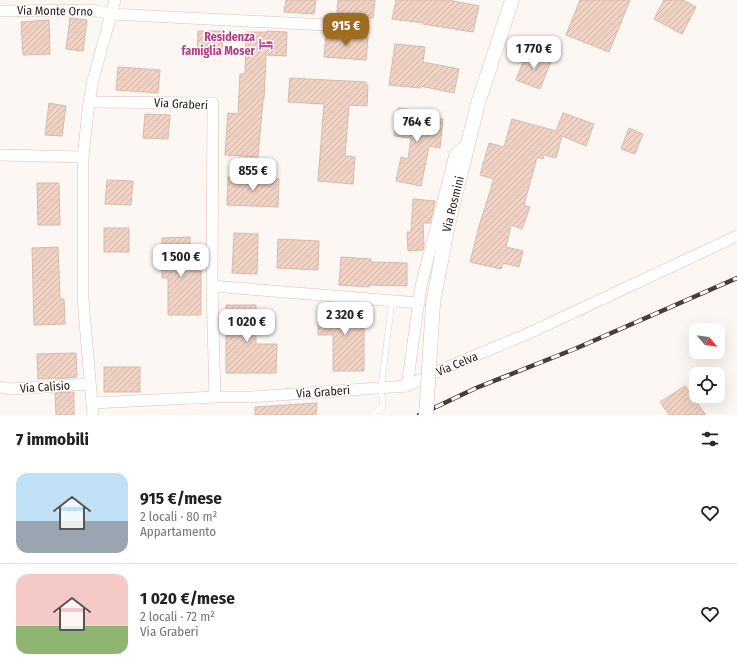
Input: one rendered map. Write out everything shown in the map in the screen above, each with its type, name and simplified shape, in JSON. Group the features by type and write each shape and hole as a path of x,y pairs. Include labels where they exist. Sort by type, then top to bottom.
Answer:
{"street":[{"path":"93,415 83,299 83,157 93,80 115,0"},
{"name":"Via Rosmini","path":"426,415 426,304 447,229 478,103 512,0"},
{"name":"Via Monte Orno","path":"0,11 92,10 111,14 364,27"},
{"name":"Via Graberi","path":"89,102 213,103 212,286 215,398"},
{"path":"0,155 83,157"},
{"name":"Via Celva","path":"407,386 450,366 525,335 737,236"},
{"path":"212,286 426,304 407,386"},
{"name":"Via Calisio","path":"0,387 11,389 90,384"},
{"name":"Via Graberi","path":"92,403 252,397 407,386"}],"lane":[{"path":"372,415 383,406 381,388 392,301"}],"building":[{"path":"286,0 316,0 314,14 284,12"},
{"path":"338,0 375,0 373,18 337,14"},
{"path":"396,0 448,0 479,6 473,32 392,19"},
{"path":"580,0 630,0 609,52 566,35"},
{"path":"664,0 683,0 696,7 682,34 654,19"},
{"path":"70,18 87,20 83,51 66,49"},
{"path":"49,20 50,54 23,55 21,22"},
{"path":"198,31 223,31 222,55 197,55"},
{"path":"246,32 287,32 286,56 266,55 264,99 258,157 225,155 228,113 238,114 240,74 245,74"},
{"path":"326,34 368,37 366,60 324,57"},
{"path":"395,44 425,47 423,62 459,69 454,93 420,86 420,88 389,85"},
{"path":"528,50 552,59 540,89 516,80"},
{"path":"118,67 160,70 158,93 116,90"},
{"path":"290,78 366,82 366,85 368,85 367,106 349,105 345,156 355,157 353,184 318,181 324,104 288,102"},
{"path":"49,103 66,106 62,136 45,135"},
{"path":"398,108 430,112 429,118 443,119 440,148 429,146 421,186 396,181 401,157 408,159 411,138 394,136"},
{"path":"563,113 594,124 586,146 562,136 556,158 544,155 543,159 537,157 524,205 530,207 522,229 511,225 506,247 523,251 519,267 503,263 501,269 470,262 479,226 494,179 480,175 489,143 504,147 512,119 556,131"},
{"path":"145,114 170,115 168,139 143,138"},
{"path":"629,128 643,134 635,154 621,149"},
{"path":"228,177 279,179 278,207 227,205"},
{"path":"107,180 133,181 131,205 105,204"},
{"path":"37,183 59,183 60,225 38,225"},
{"path":"413,199 435,201 430,223 423,223 423,250 408,251 407,232 411,232"},
{"path":"104,228 129,228 129,252 104,252"},
{"path":"234,233 258,234 257,274 232,273"},
{"path":"190,237 190,271 201,271 201,315 168,315 168,278 162,278 162,238"},
{"path":"278,239 319,241 318,270 277,268"},
{"path":"58,247 60,299 64,299 65,324 34,325 32,248"},
{"path":"341,257 371,259 371,262 407,263 407,286 370,285 369,287 339,285"},
{"path":"226,305 256,305 256,344 277,344 276,373 226,373"},
{"path":"364,306 364,371 333,371 333,335 318,335 318,307"},
{"path":"76,353 77,377 38,379 37,354"},
{"path":"104,367 140,367 140,392 104,392"},
{"path":"685,386 689,392 689,403 697,403 706,415 669,415 660,402"},
{"path":"74,392 74,415 56,415 55,393"},
{"path":"317,403 316,415 255,415 255,407"}],"railway":[{"path":"419,415 476,388 577,348 737,278"}],"place":[{"name":"Residenza famiglia Moser","path":"266,44"}]}
